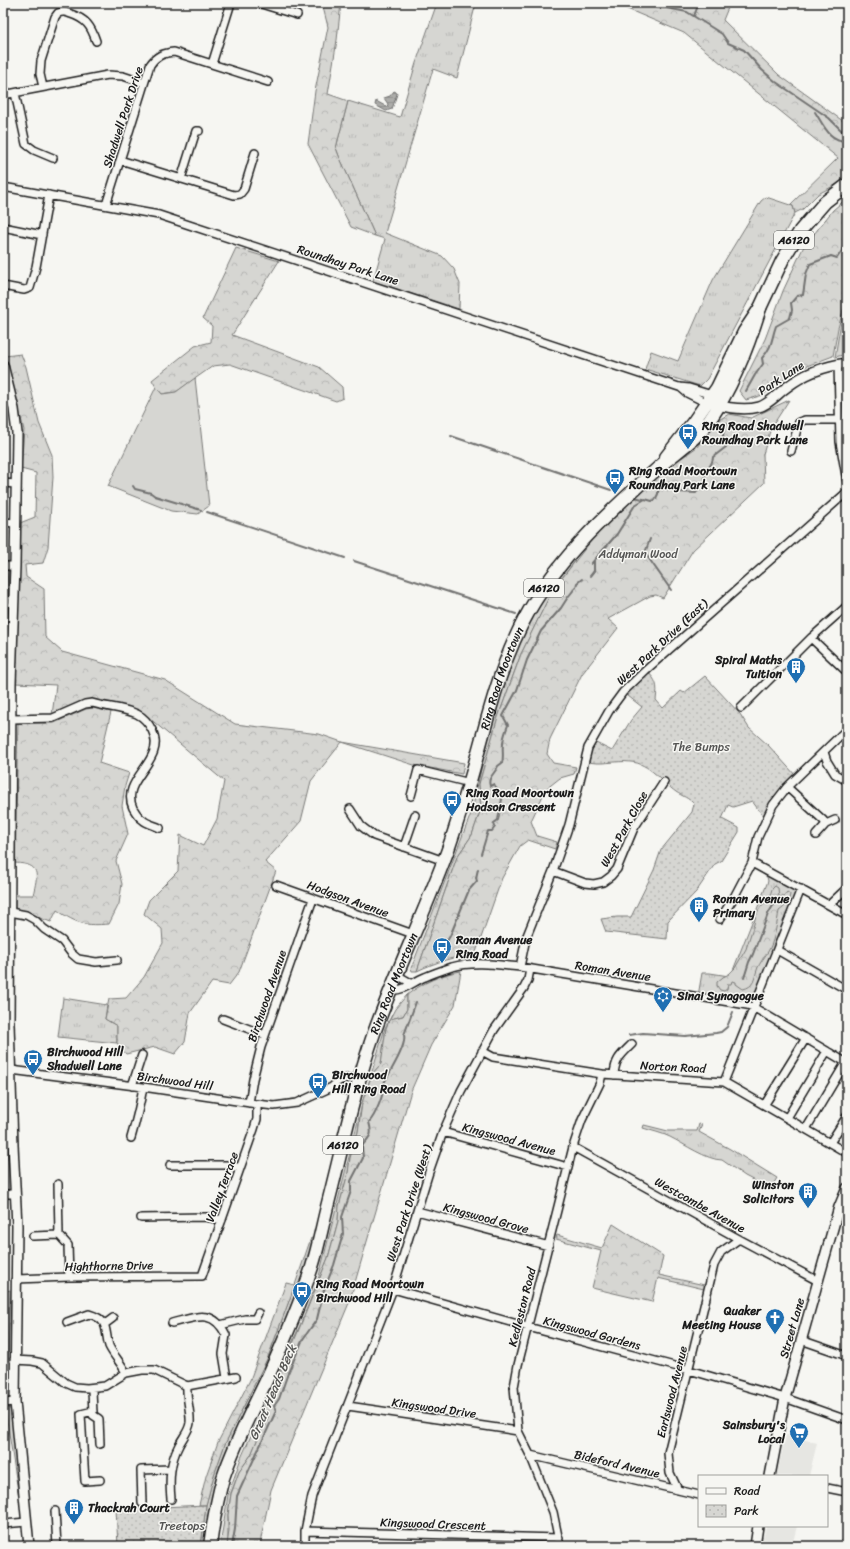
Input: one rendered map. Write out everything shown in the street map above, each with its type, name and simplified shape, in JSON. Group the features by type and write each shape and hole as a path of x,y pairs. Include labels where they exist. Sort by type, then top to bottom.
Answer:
{"highway":[{"name":"A6120","path":"715,401 752,335 760,308 782,261 800,231 825,202 847,185"},
{"name":"Ring Road Moortown","path":"210,1546 216,1504 223,1479 234,1447 276,1360 312,1266 356,1093 374,1034 444,860 470,783 504,666 520,627 556,570 580,542 661,465 715,401"}],"street":[{"path":"212,64 231,3"},
{"path":"258,3 297,16"},
{"path":"43,87 40,74 41,61 55,17 58,13 65,12 82,18 86,22 96,42"},
{"name":"Shadwell Park Drive","path":"106,205 144,83 150,65 154,59 167,52 174,52 268,82"},
{"path":"3,95 116,75 144,83"},
{"path":"16,93 26,144 34,150 54,158"},
{"path":"181,180 196,131 198,131"},
{"path":"120,160 231,195 237,195 244,189 255,152"},
{"name":"Roundhay Park Lane","path":"3,187 159,215 679,387 689,388 715,401"},
{"path":"3,286 24,290 30,288 49,195"},
{"path":"3,227 42,235"},
{"path":"843,363 840,442 847,482"},
{"name":"Park Lane","path":"715,401 741,409 760,407 786,387 810,372 843,363"},
{"path":"3,365 5,383 14,409 17,433 15,566 8,640 9,725 7,873 10,912 9,958 11,1070 17,1226 14,1360 15,1402 29,1546"},
{"path":"791,451 799,422 805,420 840,420"},
{"path":"3,483 16,484"},
{"name":"West Park Drive (East)","path":"520,967 526,938 553,871 569,824 588,748 609,711 623,692 684,635 847,492"},
{"path":"3,522 15,523"},
{"path":"3,566 15,566"},
{"path":"741,708 811,638 847,606"},
{"path":"811,638 847,672"},
{"path":"9,725 53,718 85,704 92,703 138,715 151,728 155,736 156,745 148,764 132,789 132,805 136,814 143,821 160,828"},
{"path":"720,919 734,899 752,863 758,837 773,805 787,787 847,729"},
{"path":"824,752 827,761 835,774 847,781"},
{"path":"411,796 418,770 470,783"},
{"name":"West Park Close","path":"553,871 585,883 594,884 603,882 611,876 616,869 634,828 664,782"},
{"path":"787,787 826,824"},
{"path":"350,809 360,826 367,832 404,847 444,860"},
{"path":"404,847 415,815"},
{"path":"816,835 826,824 835,820"},
{"path":"752,863 847,915"},
{"name":"Hodgson Avenue","path":"276,885 413,934"},
{"path":"829,905 847,888"},
{"path":"724,1082 801,889"},
{"name":"Birchwood Avenue","path":"253,1104 257,1062 313,898"},
{"path":"10,912 26,915 35,920 44,929 62,941 71,953 78,958 96,962 117,960"},
{"path":"777,950 847,990"},
{"name":"Roman Avenue","path":"391,990 395,991 404,988 426,976 453,967 468,964 520,967 740,1003 753,1007 846,1063"},
{"name":"West Park Drive (West)","path":"305,1546 312,1496 393,1289 443,1132 461,1091 482,1051 494,1030 524,988 528,980 530,969"},
{"path":"397,975 412,983"},
{"path":"223,1019 265,1035"},
{"path":"765,1104 806,1038"},
{"path":"614,1075 614,1067 617,1059 632,1044"},
{"name":"Norton Road","path":"482,1051 493,1057 602,1074 724,1082 765,1104 847,1153"},
{"path":"787,1118 827,1051"},
{"path":"132,1086 142,1055"},
{"path":"806,1129 846,1063"},
{"name":"Birchwood Hill","path":"11,1070 274,1106 296,1103 332,1087 335,1083 347,1078 360,1079"},
{"name":"Kedleston Road","path":"560,1542 553,1512 530,1455 518,1431 514,1387 573,1148 582,1120 600,1083 602,1074"},
{"path":"134,1135 143,1087"},
{"path":"332,1087 356,1093"},
{"name":"Valley Terrace","path":"202,1276 257,1119 253,1104"},
{"path":"830,1143 847,1116"},
{"name":"Kingswood Avenue","path":"443,1132 568,1167"},
{"name":"Westcombe Avenue","path":"573,1148 818,1281"},
{"path":"170,1165 229,1165 240,1168"},
{"path":"58,1184 59,1236 68,1245 69,1277"},
{"name":"Street Lane","path":"771,1475 785,1398 818,1281 843,1210 847,1188"},
{"path":"3,1194 16,1194"},
{"name":"Kingswood Grove","path":"417,1211 549,1246"},
{"path":"141,1218 211,1217 222,1220"},
{"path":"33,1236 59,1236"},
{"name":"Earlswood Avenue","path":"678,1490 670,1473 668,1453 714,1264 721,1252 739,1239"},
{"name":"Highthorne Drive","path":"16,1279 202,1276"},
{"name":"Kingswood Gardens","path":"393,1289 689,1370 785,1398 847,1420"},
{"path":"220,1325 244,1319 255,1319 258,1313"},
{"path":"66,1322 89,1314 101,1319 105,1324 109,1346 126,1373"},
{"path":"172,1323 203,1316 214,1320 220,1325 226,1335 223,1354 227,1378"},
{"path":"105,1324 113,1318"},
{"path":"801,1340 847,1356"},
{"path":"14,1360 42,1363 70,1385 92,1388 105,1386 126,1373 142,1370 154,1370 187,1386 236,1377"},
{"path":"171,1499 170,1469 176,1451 188,1430 190,1423 186,1395 187,1386"},
{"path":"92,1388 93,1415 99,1419 100,1444"},
{"path":"3,1402 15,1402"},
{"name":"Kingswood Drive","path":"348,1406 518,1431"},
{"path":"93,1411 81,1414 85,1481 100,1480"},
{"name":"Bideford Avenue","path":"530,1455 698,1495"},
{"path":"142,1504 141,1470 170,1469"},
{"path":"828,1488 847,1492"},
{"path":"55,1511 57,1546"},
{"path":"3,1524 27,1522"},
{"path":"756,1546 758,1527"},
{"name":"Kingswood Crescent","path":"306,1531 560,1542"}],"shaded area":[{"path":"394,91 397,94 392,109 386,111 375,105 376,101 387,107 388,104 384,98 390,96"},
{"path":"786,1435 817,1443 809,1475 776,1475"},
{"path":"766,1527 797,1527 792,1546 763,1539"}],"green space":[{"path":"322,3 341,3 337,40 328,94 348,101 336,148 375,236 351,227 308,144 315,91 328,27"},
{"path":"437,3 476,3 457,78 433,69 385,233 442,256 454,269 460,284 459,309 373,281 385,239 375,236 336,148 348,101 400,117 416,63"},
{"path":"613,3 730,3 723,20 779,75 847,124 847,179 818,194 803,209 795,213 793,206 790,205 838,158 684,33"},
{"path":"766,197 793,206 795,213 707,379 700,386 645,369 651,351 678,361 713,280 761,201"},
{"path":"847,198 847,297 838,328 833,356 796,370 763,395 746,400 739,391 765,339 783,291 803,248 833,210"},
{"path":"236,248 279,261 232,335 319,367 342,387 343,398 336,401 230,364 213,366 176,392 162,394 156,387 152,380 195,346 211,342 212,326 203,318"},
{"path":"847,296 847,354 835,357 844,304"},
{"path":"21,354 26,367 39,423 52,455 53,477 48,547 43,563 25,565 26,577 44,589 45,637 62,652 165,680 235,724 319,734 342,742 311,781 301,821 265,862 276,871 239,972 229,985 212,982 190,1013 185,1042 175,1054 155,1047 126,1054 117,1043 117,1026 105,1019 109,999 126,998 144,977 163,943 162,929 144,914 149,900 178,871 180,835 203,846 217,819 224,781 142,712 90,699 52,715 56,685 16,683 20,523 35,517 36,473 21,469 24,430 5,356"},
{"path":"195,378 209,506 198,514 171,511 108,486 156,387 162,394 176,392"},
{"name":"Addyman Wood","path":"789,400 771,428 763,454 764,483 693,550 663,598 656,595 650,596 608,619 618,628 582,674 550,739 547,754 553,763 576,767 574,774 560,778 546,789 531,821 537,836 557,842 555,849 528,840 520,846 502,878 475,955 446,960 417,971 457,857 472,835 481,809 479,784 497,720 521,654 552,591 598,532 645,484 697,447 715,422 729,414 751,418"},
{"path":"571,558 575,561 552,591 521,654 497,720 479,784 481,809 472,835 457,857 417,971 412,971 411,968 472,811 483,760 504,680 517,644 543,597"},
{"path":"8,571 10,572 8,631 3,636"},
{"path":"3,644 8,648 6,718 4,717"},
{"name":"The Bumps","path":"646,670 655,680 657,687 656,700 663,708 681,691 684,693 705,676 740,714 749,728 768,745 797,777 766,820 752,801 733,807 728,805 722,819 739,828 739,832 721,861 715,864 696,892 668,921 667,939 606,932 601,919 631,917 654,870 661,850 692,812 694,804 676,792 649,769 638,763 596,763 585,761 592,741 612,751 631,720 642,707 623,692"},
{"path":"93,708 111,712 99,763 129,773 125,786 122,806 128,834 116,861 122,884 119,904 109,924 94,925 82,923 57,910 51,922 15,909 15,895 33,895 36,881 36,872 33,868 29,865 15,863 18,723 54,723 86,709"},
{"path":"4,737 8,738 6,866 3,869"},
{"path":"342,742 464,763 462,774 414,765"},
{"path":"763,867 801,889 753,1007 698,996 702,973 729,976 732,973 768,881 767,877 762,873"},
{"path":"775,886 778,888 779,897 784,896 787,892 790,894 790,897 784,908 779,911 772,944 758,967 753,982 747,988 743,989 736,984 736,982 732,981 731,984 728,984 727,989 724,991 720,990 717,986 717,982 735,968 746,949 756,914 762,905 769,899 772,889"},
{"path":"461,971 455,1005 431,1045 411,1091 349,1303 271,1490 261,1538 261,1546 227,1546 229,1530 228,1515 231,1494 239,1472 251,1455 268,1417 269,1400 328,1258 338,1221 339,1206 348,1173 350,1158 358,1132 362,1103 372,1074 381,1064 386,1028 390,1019 403,1016 407,1009 407,995 432,980 447,974"},
{"path":"407,995 407,1009 403,1016 390,1019 386,1028 381,1064 372,1074 366,1090 385,1028 395,1009"},
{"path":"63,998 107,1005 105,1019 117,1026 117,1043 58,1037"},
{"path":"361,1107 358,1132 350,1158 348,1173 339,1206 338,1221 328,1258 290,1351 269,1400 268,1417 251,1455 239,1472 231,1493 228,1515 228,1544 227,1546 220,1546 228,1495 241,1458 301,1323 318,1280"},
{"path":"699,1124 702,1125 699,1132 777,1178 770,1189 745,1176 722,1160 710,1157 667,1136 643,1128 644,1125 668,1131 697,1131"},
{"path":"613,1224 663,1256 659,1275 709,1286 708,1290 658,1278 652,1302 592,1288 601,1251 556,1239 557,1235 602,1248"},
{"path":"311,1238 315,1240 309,1261 286,1325 240,1426 207,1546 201,1546 206,1505 214,1475 225,1444 268,1357"},
{"path":"286,1283 295,1285 268,1357 225,1444 214,1475 206,1505 199,1505 206,1476 218,1442 250,1380"},
{"path":"10,1290 8,1359 3,1356 3,1292"},
{"path":"9,1323 11,1324 11,1392 9,1397 5,1399"},
{"path":"5,1407 9,1408 12,1413 21,1498 19,1498"},
{"name":"Treetops","path":"206,1505 201,1546 118,1546 116,1509"}],"waterway":[{"path":"651,3 656,6 687,12 722,34 728,43 744,50 762,70 776,82 829,118 847,136"},
{"path":"694,16 699,3"},
{"path":"815,112 831,136 847,141"},
{"name":"Great Heads Beck","path":"746,391 763,364 762,358 770,346 776,326 790,318 792,310 791,303 797,296 803,295 806,274 810,264 831,256 837,258 847,243"},
{"name":"Great Heads Beck","path":"591,564 617,534 635,505 645,499 652,501 655,500 658,491 665,484 670,483 678,492 696,493 705,480 705,474 713,460 713,457 726,447 723,440 723,435 727,423"},
{"path":"451,436 611,490"},
{"path":"133,486 135,489 201,510"},
{"path":"634,497 643,499"},
{"path":"207,512 345,558"},
{"name":"Great Heads Beck","path":"650,539 645,553 671,590"},
{"path":"354,561 516,614"},
{"name":"Great Heads Beck","path":"590,576 594,571 594,561"},
{"name":"Great Heads Beck","path":"481,854 488,831 492,831 495,827 494,823 498,820 502,799 494,784 490,786 489,783 490,778 503,761 504,739 508,725 503,716 517,690 527,660 541,631 561,608 576,587 577,583 582,579"},
{"name":"Great Heads Beck","path":"440,953 450,936 469,890 477,881 476,878 478,869"},
{"path":"744,978 768,914 774,904"},
{"name":"Great Heads Beck","path":"232,1546 235,1529 237,1496 276,1411 274,1406 279,1399 288,1373 303,1339 317,1319 324,1290 334,1265 343,1234 342,1217 351,1191 351,1181 363,1158 362,1146 369,1138 371,1133 369,1122 379,1104 383,1085 403,1046 404,1035 416,1002"},
{"path":"629,1035 643,1033 685,1036 721,1032 727,1027 733,1012"}],"place":[{"name":"Ring Road Shadwell Roundhay Park Lane","path":"688,450"},
{"name":"Ring Road Moortown Roundhay Park Lane","path":"615,495"},
{"name":"Spiral Maths Tuition","path":"796,684"},
{"name":"Ring Road Moortown Hodson Crescent","path":"452,817"},
{"name":"Roman Avenue Primary","path":"699,923"},
{"name":"Roman Avenue Ring Road","path":"442,964"},
{"name":"Sinai Synagogue","path":"663,1013"},
{"name":"Birchwood Hill Shadwell Lane","path":"33,1076"},
{"name":"Birchwood Hill Ring Road","path":"318,1099"},
{"name":"Winston Solicitors","path":"808,1209"},
{"name":"Ring Road Moortown Birchwood Hill","path":"302,1308"},
{"name":"Quaker Meeting House","path":"775,1335"},
{"name":"Sainsbury's Local","path":"799,1449"},
{"name":"Thackrah Court","path":"74,1525"}]}
